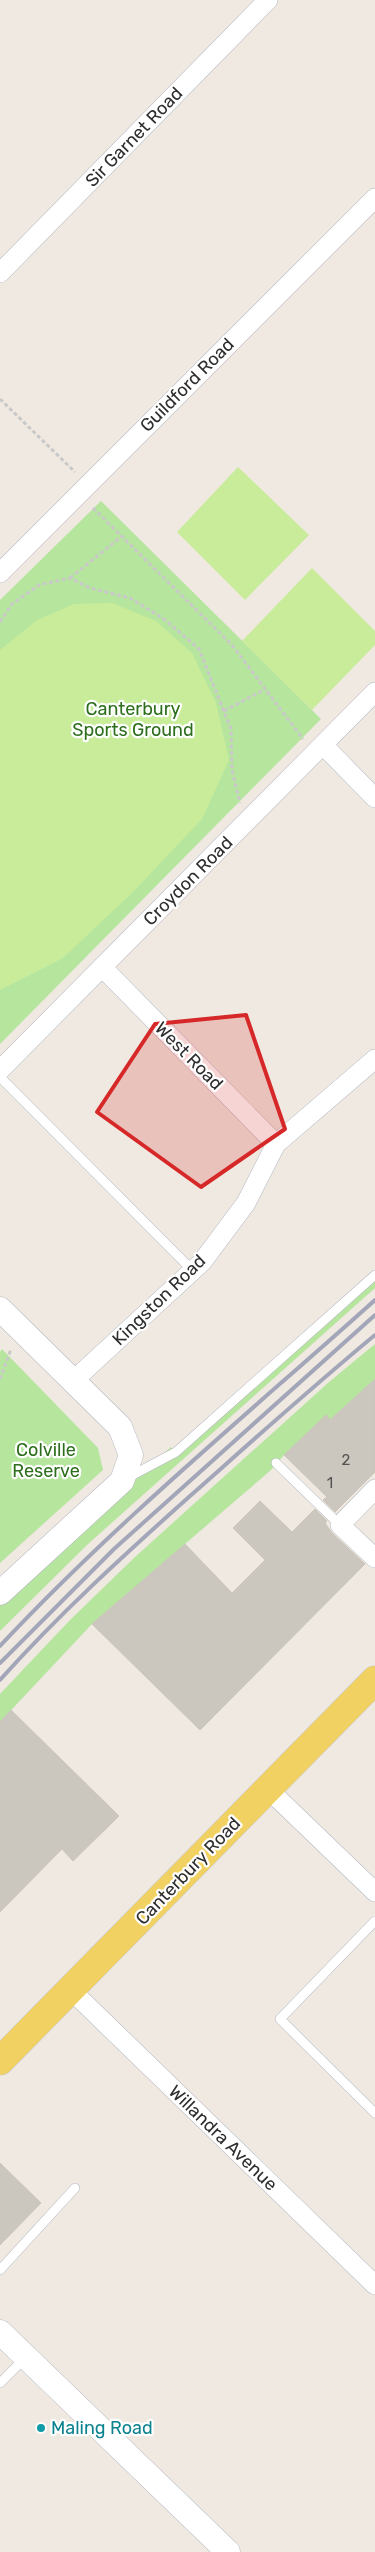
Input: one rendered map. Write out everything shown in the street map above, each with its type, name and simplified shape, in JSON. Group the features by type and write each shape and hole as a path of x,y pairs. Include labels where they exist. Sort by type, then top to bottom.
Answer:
{"main road":[{"name":"Canterbury Road","path":"0,2061 375,1680"}],"street":[{"name":"Sir Garnet Road","path":"0,273 268,0"},
{"name":"Guildford Road","path":"0,573 375,198"},
{"name":"Croydon Road","path":"0,1070 375,692"},
{"path":"322,745 375,798"},
{"name":"West Road","path":"102,968 276,1144"},
{"name":"Kingston Road","path":"73,1381 202,1262 246,1203 276,1144 375,1059"},
{"path":"0,1309 120,1427 131,1455 122,1481 0,1593"},
{"path":"375,1489 340,1524 375,1558"},
{"path":"268,1789 375,1892"},
{"name":"Willandra Avenue","path":"71,1990 375,2286"},
{"path":"0,2332 228,2552"}],"lane":[{"path":"0,1077 193,1270"},
{"path":"122,1481 176,1452 375,1275"},
{"path":"276,1463 340,1524"},
{"path":"375,1921 280,2019 375,2113"},
{"path":"0,2270 75,2188"},
{"path":"0,2383 26,2357"}],"path":[{"path":"0,400 88,485 93,510 122,536 232,645 302,738 322,745"},
{"path":"0,622 12,604 39,586 70,578 122,536"},
{"path":"70,578 90,588 130,598 164,619 199,649 231,729 232,770 246,823"},
{"path":"224,711 265,689"},
{"path":"0,1379 18,1327"}],"highlighted area":[{"path":"246,1015 285,1129 201,1187 97,1112 155,1024"}],"green space":[{"path":"238,467 309,535 245,600 177,532"},
{"name":"Canterbury Sports Ground","path":"101,501 321,719 0,1044 0,600"},
{"path":"312,568 375,631 375,645 312,710 242,641"},
{"name":"Canterbury Sports Ground","path":"112,603 156,621 192,653 216,703 229,760 202,819 133,892 63,958 0,990 0,650 37,620 74,604"},
{"path":"375,1275 375,1288 88,1544 0,1631 0,1604 171,1447 175,1452"},
{"path":"375,1344 375,1379 330,1420 326,1416 284,1455 271,1470 92,1624 0,1722 0,1694 70,1620 135,1557 329,1382"},
{"name":"Colville Reserve","path":"2,1349 98,1448 103,1470 0,1563 0,1352"}],"building":[{"path":"375,1379 375,1472 335,1512 323,1500 327,1497 284,1455 326,1415 330,1420"},
{"path":"260,1501 292,1532 315,1509 327,1521 325,1523 332,1533 365,1564 200,1730 92,1624 185,1544 232,1593 265,1560 233,1528"},
{"path":"11,1710 119,1816 73,1861 62,1849 0,1912 0,1722"},
{"path":"0,2163 41,2203 0,2245"}],"railway":[{"path":"0,1646 44,1600 136,1512 375,1300"},
{"path":"0,1663 114,1549 375,1315"},
{"path":"0,1680 92,1585 328,1374 375,1335"}],"place":[{"name":"Maling Road","path":"41,2428"}]}
